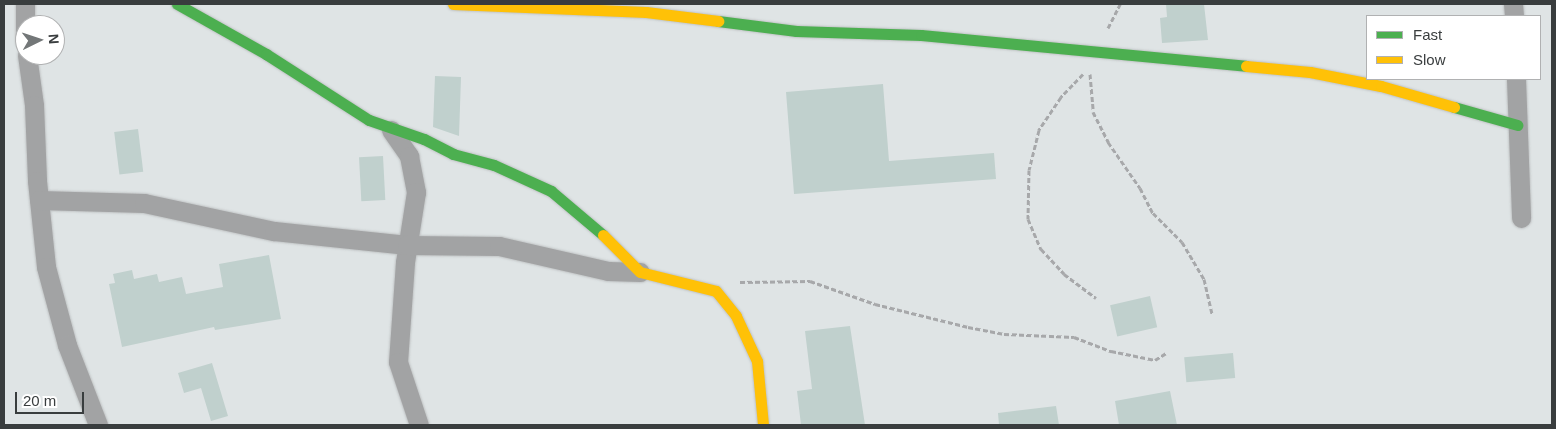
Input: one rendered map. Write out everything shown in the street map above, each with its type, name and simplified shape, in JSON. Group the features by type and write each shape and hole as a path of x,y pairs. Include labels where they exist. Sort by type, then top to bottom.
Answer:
{"street":[{"path":"177,4 266,54 330,97 391,130 424,139 453,154 494,165 551,191 595,228 640,272"},
{"path":"453,4 646,12 796,31 921,36 1310,72 1381,86 1517,125"},
{"path":"28,65 34,105 39,200 46,267 67,345 98,425"},
{"path":"1516,80 1521,218"},
{"path":"391,130 409,156 416,192 406,245 398,362 419,425"},
{"path":"39,200 144,203 274,231 406,245 499,246 608,270 640,272 716,291 736,316 757,361 762,425"}],"path":[{"path":"1092,52 1105,35 1120,4"},
{"path":"1096,298 1064,274 1041,249 1028,219 1029,170 1039,130 1061,97 1091,66 1094,112 1108,142 1140,188 1153,213 1182,242 1204,278 1212,315"},
{"path":"737,283 810,280 875,304 968,327 1004,334 1074,337 1111,351 1155,360 1166,353"}],"building":[{"path":"1166,4 1204,4 1208,40 1162,43 1160,18 1167,17"},
{"path":"435,76 461,77 459,136 433,127"},
{"path":"883,84 889,161 994,153 996,179 794,194 786,92"},
{"path":"138,129 143,172 119,175 114,132"},
{"path":"383,156 385,200 361,201 359,157"},
{"path":"269,255 281,319 215,330 214,327 122,347 109,284 115,283 113,274 132,270 134,279 157,274 159,282 182,277 186,294 223,287 219,264"},
{"path":"1150,296 1157,327 1117,336 1110,305"},
{"path":"850,326 865,425 801,425 797,391 812,389 805,331"},
{"path":"1233,353 1235,378 1186,382 1184,357"},
{"path":"212,363 228,416 211,421 201,388 184,393 178,373"},
{"path":"1170,391 1177,425 1119,425 1115,401"},
{"path":"1056,406 1059,425 999,425 998,413"}],"traffic: fast":[{"path":"177,4 266,54 369,120 424,139 453,154 494,165 551,191 603,235"},
{"path":"718,21 796,31 921,35 1246,66"},
{"path":"1454,107 1517,125"}],"traffic: slow":[{"path":"453,4 646,12 718,21"},
{"path":"1246,66 1310,72 1381,86 1454,107"},
{"path":"603,235 640,272 716,291 736,316 757,361 763,425"}]}
